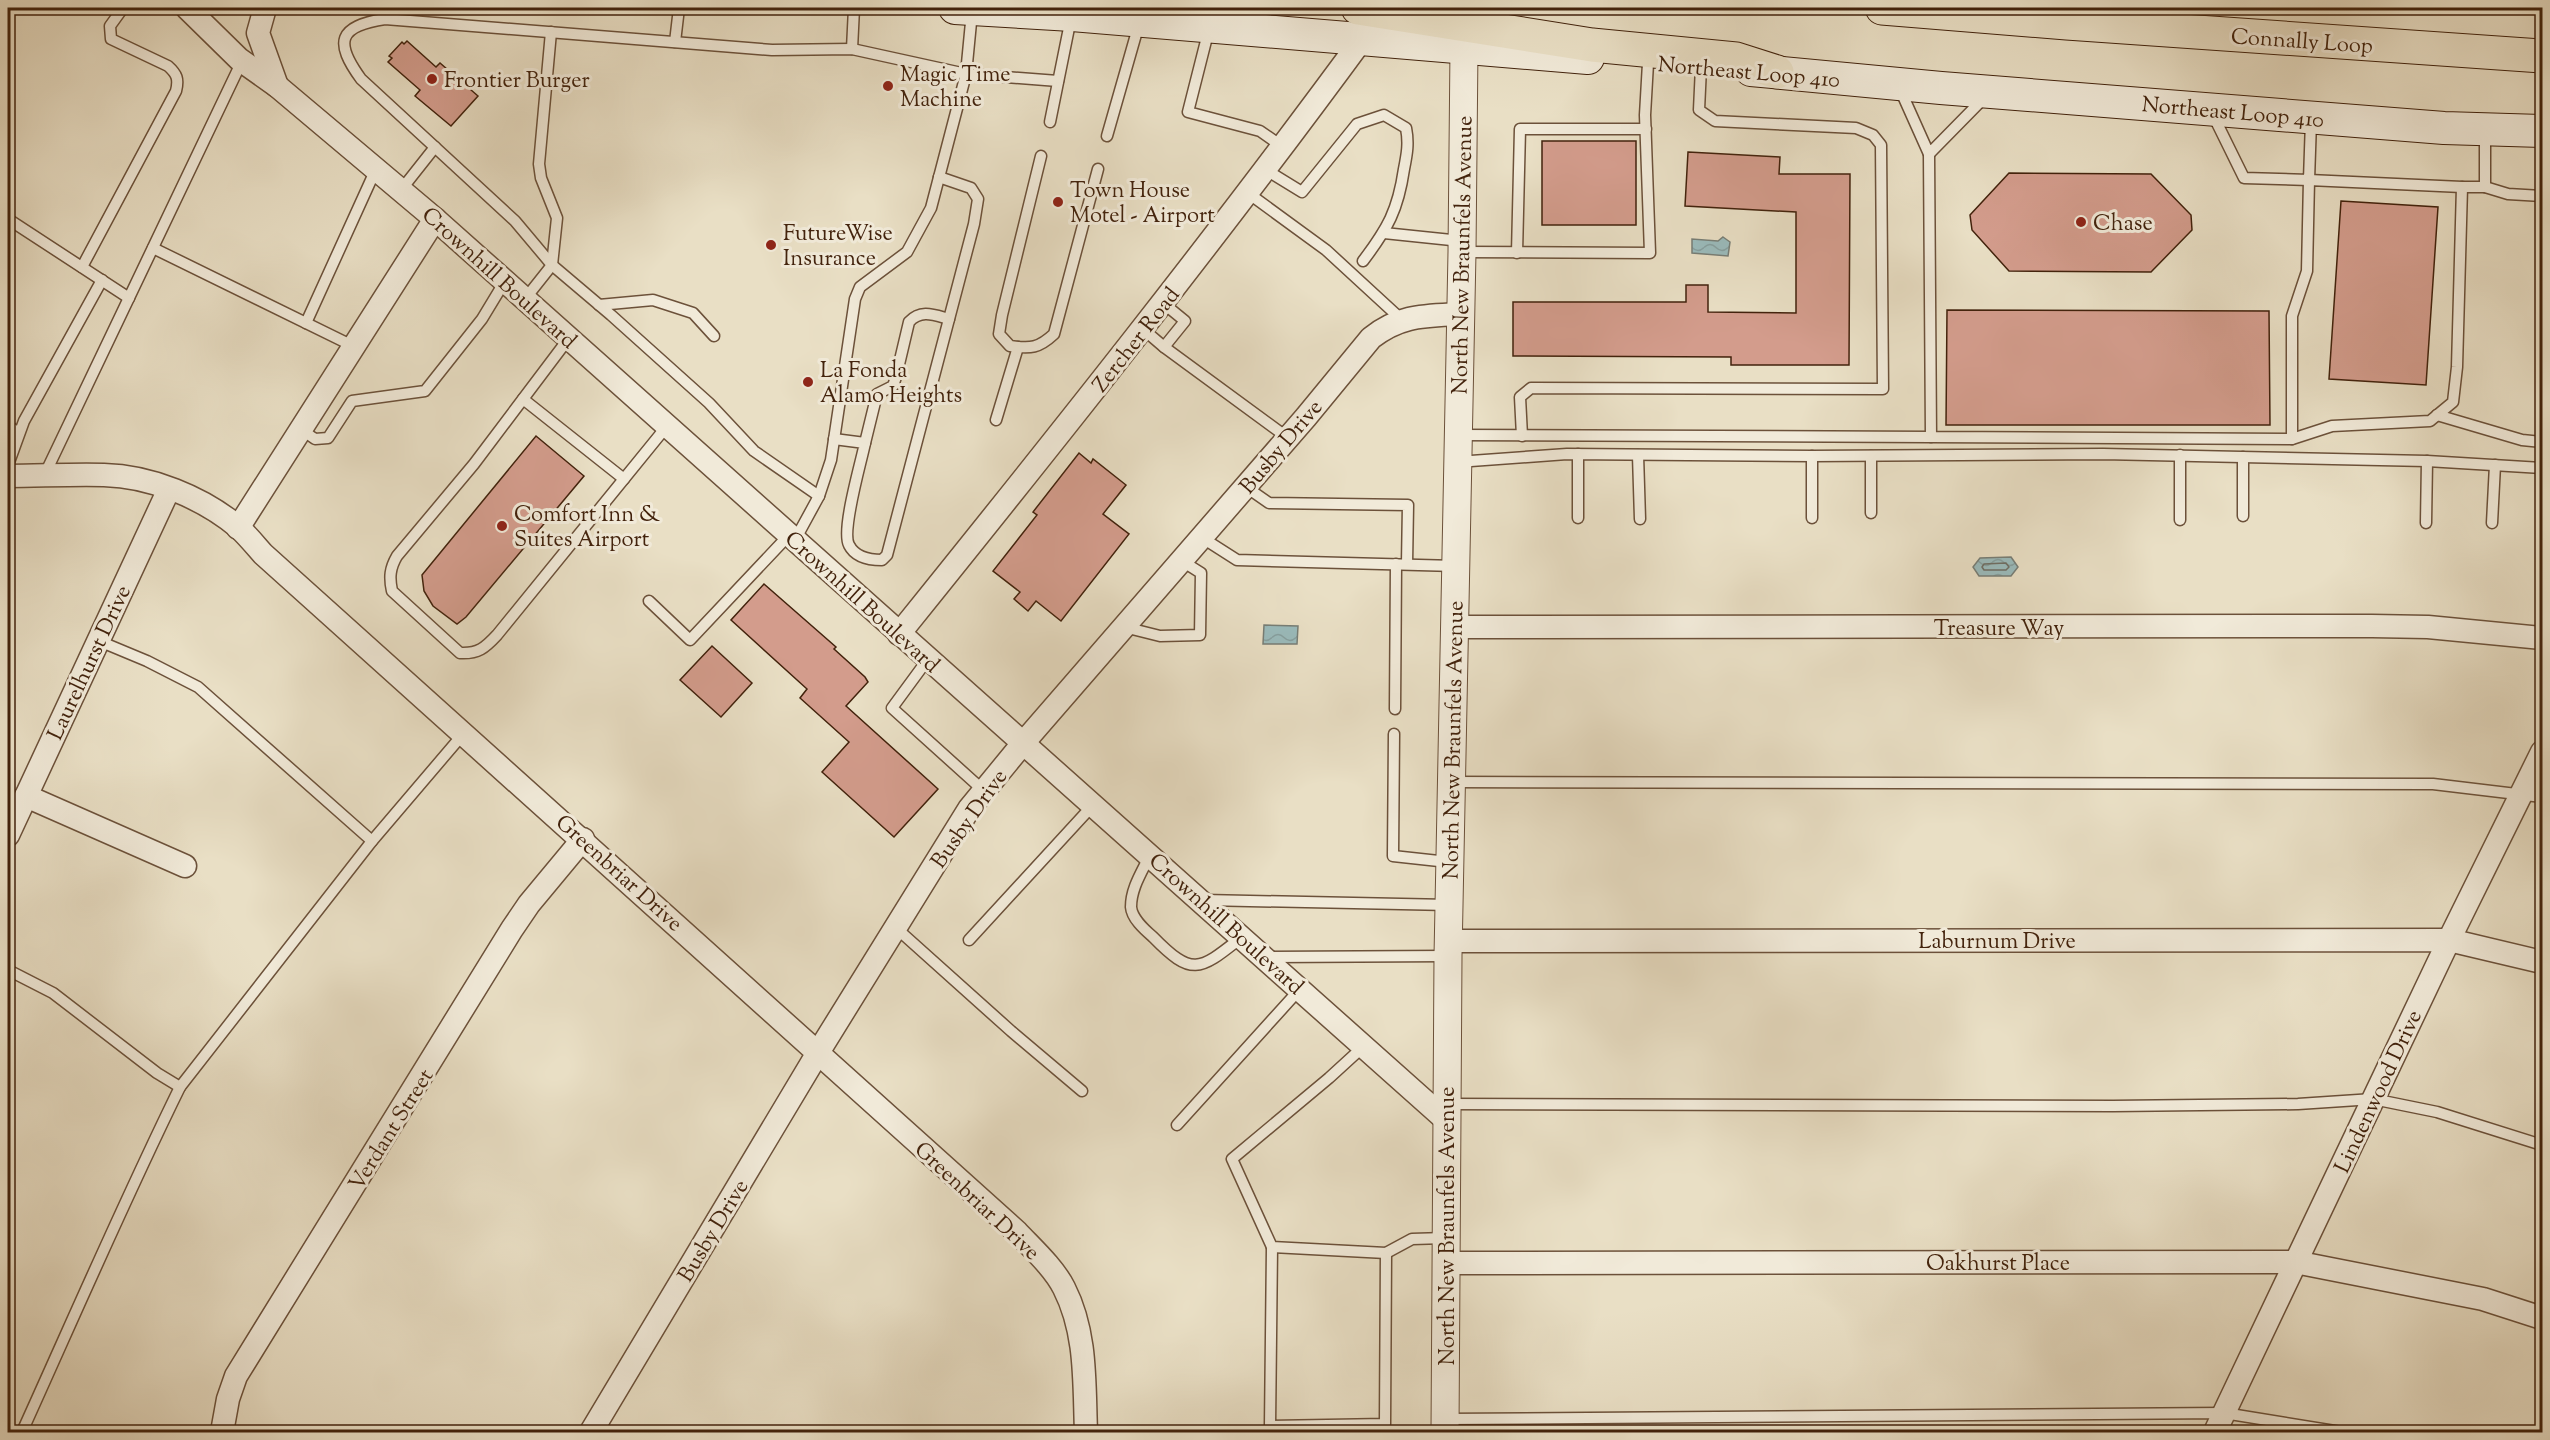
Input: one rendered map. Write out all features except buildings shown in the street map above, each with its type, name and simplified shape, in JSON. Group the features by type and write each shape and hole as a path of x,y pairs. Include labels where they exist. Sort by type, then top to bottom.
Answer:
{"highway":[{"name":"Connally Loop","path":"1882,8 2542,56"},
{"path":"1360,23 1736,58 1777,72"}],"main road":[{"name":"Northeast Loop 410","path":"964,8 1209,26 1360,23 1464,48 2311,117 2542,131"}],"street":[{"name":"Crownhill Boulevard","path":"187,8 242,61 277,86 435,219 1364,1046 1446,1112"},
{"path":"265,8 258,33 277,86"},
{"name":"Zercher Road","path":"899,634 1143,329 1284,147 1360,23"},
{"name":"North New Braunfels Avenue","path":"1445,1426 1448,948 1464,48"},
{"path":"238,528 356,347 435,219"},
{"name":"Busby Drive","path":"591,1432 819,1051 969,809 1371,338 1383,328 1401,319 1460,314"},
{"name":"Greenbriar Drive","path":"8,476 104,475 127,477 169,489 201,503 238,528 263,554 583,838 1017,1232 1064,1287 1082,1337 1086,1432"},
{"name":"Laurelhurst Drive","path":"8,835 169,489"},
{"name":"Treasure Way","path":"1455,627 2372,626 2428,627 2542,638"},
{"name":"Lindenwood Drive","path":"2220,1423 2448,940 2532,795 2542,752"},
{"path":"26,796 185,866"},
{"name":"Verdant Street","path":"222,1432 228,1399 237,1376 512,929 529,904 583,838"},
{"name":"Laburnum Drive","path":"1448,948 2448,940 2542,962"},
{"name":"Oakhurst Place","path":"1446,1250 2295,1262 2483,1299 2542,1318"}],"lane":[{"path":"82,267 176,91 178,81 176,73 168,66 111,39 110,26 123,8"},
{"path":"399,8 399,20"},
{"path":"675,42 679,8"},
{"path":"852,49 854,8"},
{"path":"649,601 690,640 792,537 819,496 831,460 855,299 860,287 907,252 931,208 966,74 964,8"},
{"path":"1050,122 1072,15"},
{"path":"819,496 754,451 709,404 552,266 514,221 361,79 347,60 344,47 347,35 357,24 385,19 772,50 852,49 966,74 1058,81"},
{"path":"1107,136 1140,20"},
{"path":"1209,26 1188,112 1260,131 1284,147"},
{"path":"525,299 552,266 557,218 541,178 539,164 550,32"},
{"path":"44,476 242,61"},
{"path":"1384,233 1517,253 1650,254 1646,129 1648,63"},
{"path":"1522,436 1520,398 1531,388 1844,391 1883,389 1881,145 1873,135 1856,128 1715,122 1699,110 1701,67"},
{"path":"1898,84 1929,154 1931,437"},
{"path":"1929,154 1990,92"},
{"path":"2210,109 2244,178 2485,187 2508,194 2542,196"},
{"path":"1266,170 1302,192 1357,124 1384,115 1406,128 1408,142 1400,199 1384,233 1364,261"},
{"path":"2292,439 2292,316 2307,271 2311,117"},
{"path":"1517,253 1520,129 1646,129"},
{"path":"2485,129 2485,187"},
{"path":"401,190 435,147"},
{"path":"1041,156 999,334 1010,346 1041,345 1054,334 1098,169"},
{"path":"306,323 376,169"},
{"path":"939,177 971,188 978,199 974,224 949,319 886,555 882,560 859,556 849,545 846,530 877,394 893,386 909,322 922,314 949,319"},
{"path":"1458,448 1522,436 2292,439 2332,426 2430,421 2453,402 2457,367 2462,187"},
{"path":"1248,194 1326,250 1401,319"},
{"path":"8,219 129,298"},
{"path":"153,248 356,347"},
{"path":"8,465 24,421 102,280"},
{"path":"302,430 315,439 328,438 352,401 424,391 482,319 505,281"},
{"path":"599,305 653,300 693,313 714,336"},
{"path":"1163,303 1185,321 1164,346"},
{"path":"1143,329 1288,438"},
{"path":"569,338 474,464 397,556 391,567 389,578 392,591 460,653 474,654 485,648 667,426"},
{"path":"996,420 1018,347"},
{"path":"523,399 624,478"},
{"path":"2437,415 2522,440 2542,442"},
{"path":"8,426 20,433"},
{"path":"834,439 865,443"},
{"path":"1458,448 1638,455 2180,455 2427,461 2542,468"},
{"path":"1578,454 1578,518"},
{"path":"1638,455 1640,519"},
{"path":"2180,455 2181,520"},
{"path":"1812,456 1812,518"},
{"path":"1870,513 1871,456"},
{"path":"2243,457 2243,516"},
{"path":"2426,523 2427,461"},
{"path":"2492,523 2495,465"},
{"path":"1246,487 1269,503 1408,505 1401,564 1395,709"},
{"path":"1202,537 1237,560 1456,566"},
{"path":"1124,627 1160,636 1200,635 1201,573 1182,561"},
{"path":"99,641 147,661 198,687 372,841"},
{"path":"928,659 892,708 984,791"},
{"path":"22,1432 86,1294 107,1239 128,1200 180,1087 372,841 464,733"},
{"path":"1394,734 1393,856 1450,862"},
{"path":"1452,782 2433,784 2532,795"},
{"path":"969,940 1094,804"},
{"path":"1150,855 1132,892 1131,911 1140,925 1169,954 1182,963 1195,965 1214,959 1242,937"},
{"path":"1201,900 1449,904"},
{"path":"895,927 1082,1091"},
{"path":"1264,957 1448,948"},
{"path":"8,970 53,993 157,1073 180,1087"},
{"path":"1177,1125 1300,989"},
{"path":"1364,1046 1232,1159 1272,1247 1270,1426 1385,1424 1386,1253"},
{"path":"1446,1112 2298,1104 2373,1099 2436,1112 2542,1145"},
{"path":"1272,1247 1386,1253 1412,1239 1446,1250"},
{"path":"1445,1426 2220,1423 2340,1432"}],"water":[{"path":"1723,237 1730,242 1728,256 1692,253 1692,239 1718,241"},
{"path":"2011,557 2018,567 2011,576 1979,576 1973,567 1980,558"},
{"path":"1264,625 1298,626 1297,644 1263,644"}],"place":[{"name":"Frontier Burger","path":"432,79"},
{"name":"Magic Time Machine","path":"888,86"},
{"name":"Town House Motel - Airport","path":"1058,202"},
{"name":"Chase","path":"2081,222"},
{"name":"FutureWise Insurance","path":"771,245"},
{"name":"La Fonda Alamo Heights","path":"808,382"},
{"name":"Comfort Inn & Suites Airport","path":"502,526"}]}
